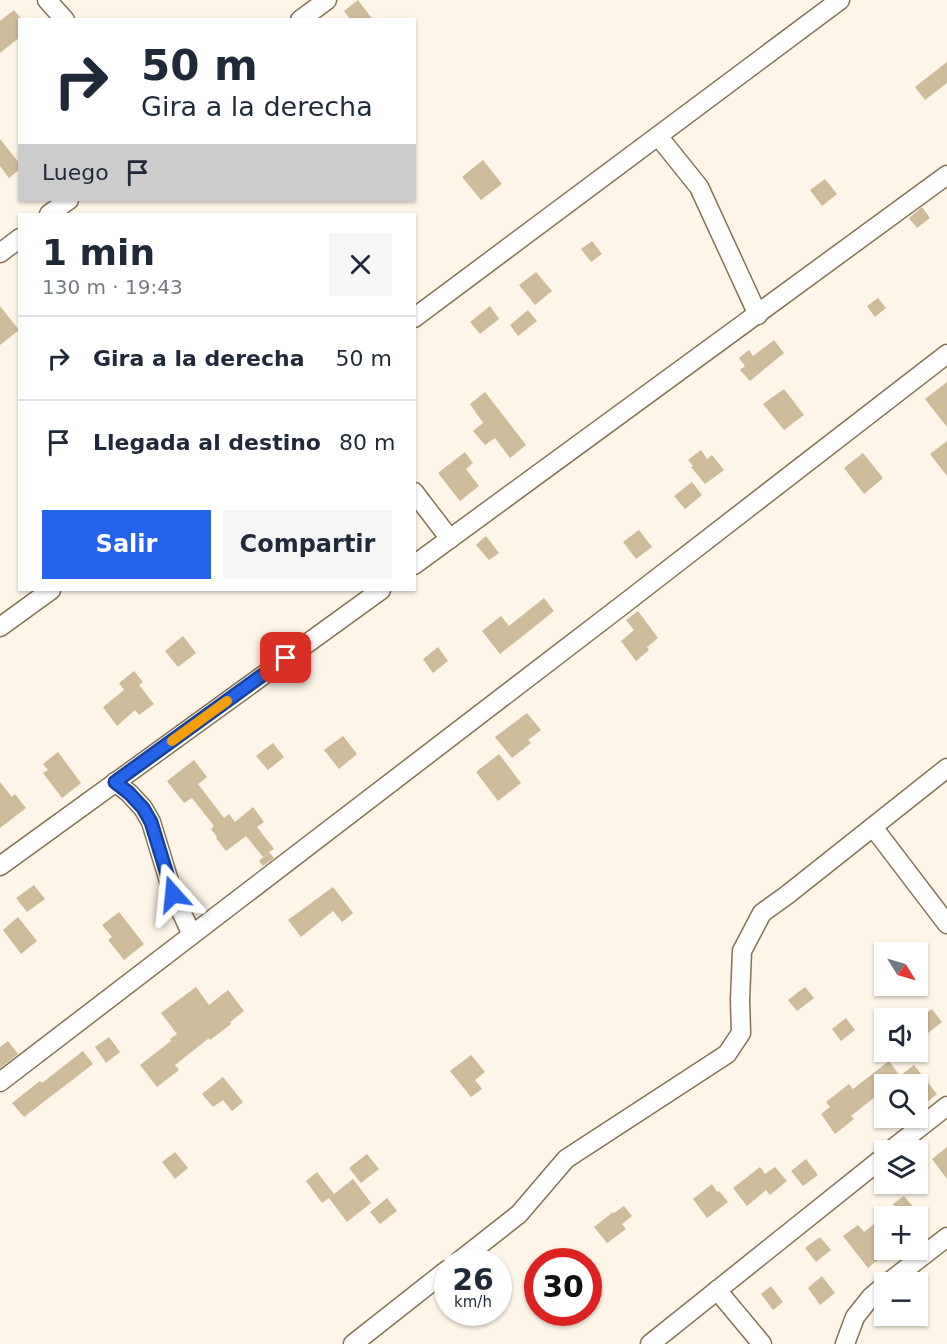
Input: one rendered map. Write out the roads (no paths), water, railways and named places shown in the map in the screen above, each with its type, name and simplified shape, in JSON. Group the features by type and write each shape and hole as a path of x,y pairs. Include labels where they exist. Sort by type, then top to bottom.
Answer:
{"street":[{"path":"47,0 63,18"},
{"path":"416,317 840,0"},
{"path":"658,136 699,188 758,315"},
{"path":"416,564 947,175"},
{"path":"50,213 68,201"},
{"path":"0,1082 947,354"},
{"path":"416,495 450,539"},
{"path":"0,627 50,591"},
{"path":"0,866 380,591"},
{"path":"476,1248 519,1214 566,1159 727,1054 741,1033 742,951 762,913 947,768"},
{"path":"115,782 143,808 151,822 173,894 192,934"},
{"path":"873,826 947,924"},
{"path":"904,1140 947,1106"},
{"path":"650,1344 874,1165"},
{"path":"902,1272 947,1237"},
{"path":"353,1344 434,1280"},
{"path":"717,1290 762,1344"},
{"path":"845,1344 855,1317 874,1295"}]}
